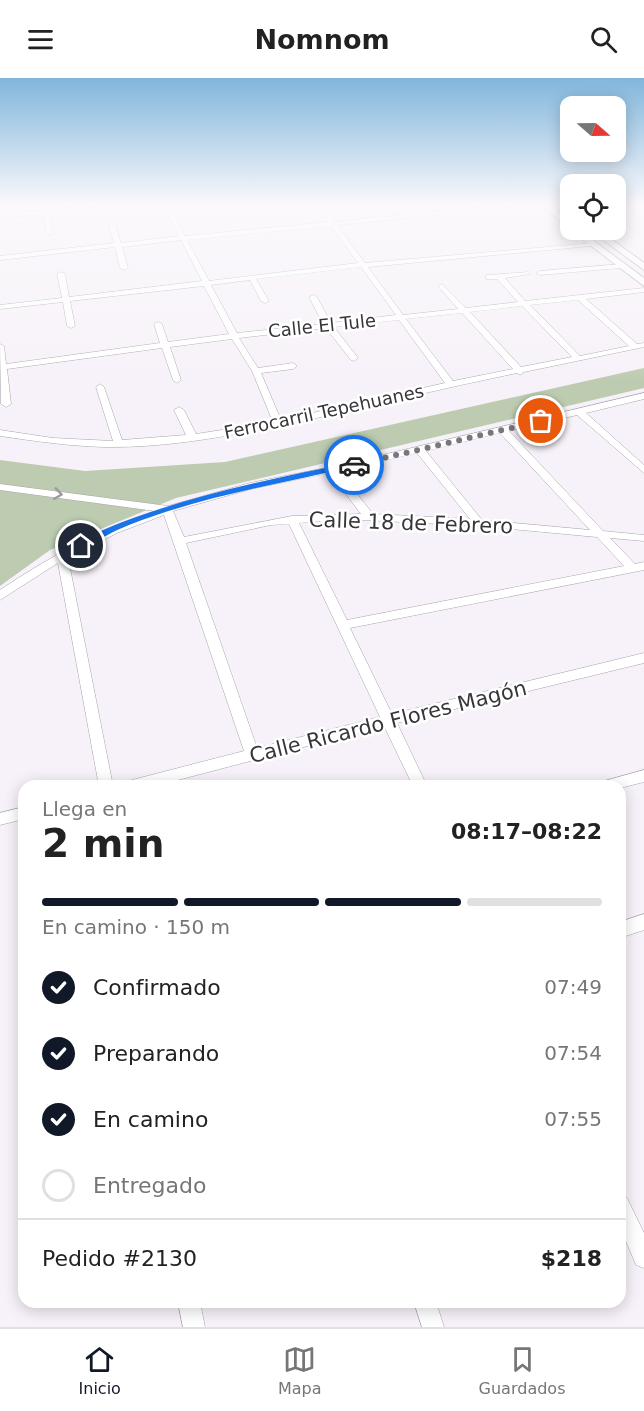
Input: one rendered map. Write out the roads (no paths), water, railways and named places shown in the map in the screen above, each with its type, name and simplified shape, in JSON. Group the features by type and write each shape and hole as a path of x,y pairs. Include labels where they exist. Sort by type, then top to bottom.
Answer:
{"main road":[{"path":"616,263 644,283"}],"street":[{"path":"123,263 124,268"},
{"path":"196,263 234,336 256,371 278,423"},
{"path":"360,263 450,384"},
{"path":"0,307 390,263"},
{"path":"540,273 620,266"},
{"path":"62,274 71,326"},
{"path":"489,277 526,274"},
{"path":"500,277 579,359"},
{"path":"252,278 265,301"},
{"path":"442,286 520,372"},
{"name":"Calle El Tule","path":"1,367 234,336 644,290"},
{"path":"313,297 328,325 354,358"},
{"path":"580,297 640,346"},
{"path":"158,324 177,380"},
{"path":"0,346 6,404"},
{"name":"Ferrocarril Tepehuanes","path":"0,433 53,441 118,442 193,439 640,346"},
{"path":"256,371 293,366"},
{"path":"100,387 118,442"},
{"path":"0,596 62,556 123,524 166,509 238,488 332,469 644,396"},
{"path":"179,410 193,439"},
{"path":"579,412 644,470"},
{"path":"502,430 601,534 638,567"},
{"path":"419,449 479,523"},
{"path":"332,469 370,518"},
{"path":"0,487 166,509"},
{"path":"166,509 180,541 252,755"},
{"name":"Calle 18 de Febrero","path":"180,541 292,519 370,518 479,523 644,538"},
{"path":"292,519 417,780"},
{"path":"62,556 105,780"},
{"path":"344,625 638,567"},
{"name":"Calle Ricardo Flores Magón","path":"155,780 387,720 644,658"},
{"path":"626,781 644,776"},
{"path":"0,819 18,814"},
{"path":"626,928 644,922"},
{"path":"626,1218 644,1257"},
{"path":"190,1308 194,1327"},
{"path":"427,1308 434,1327"}]}
